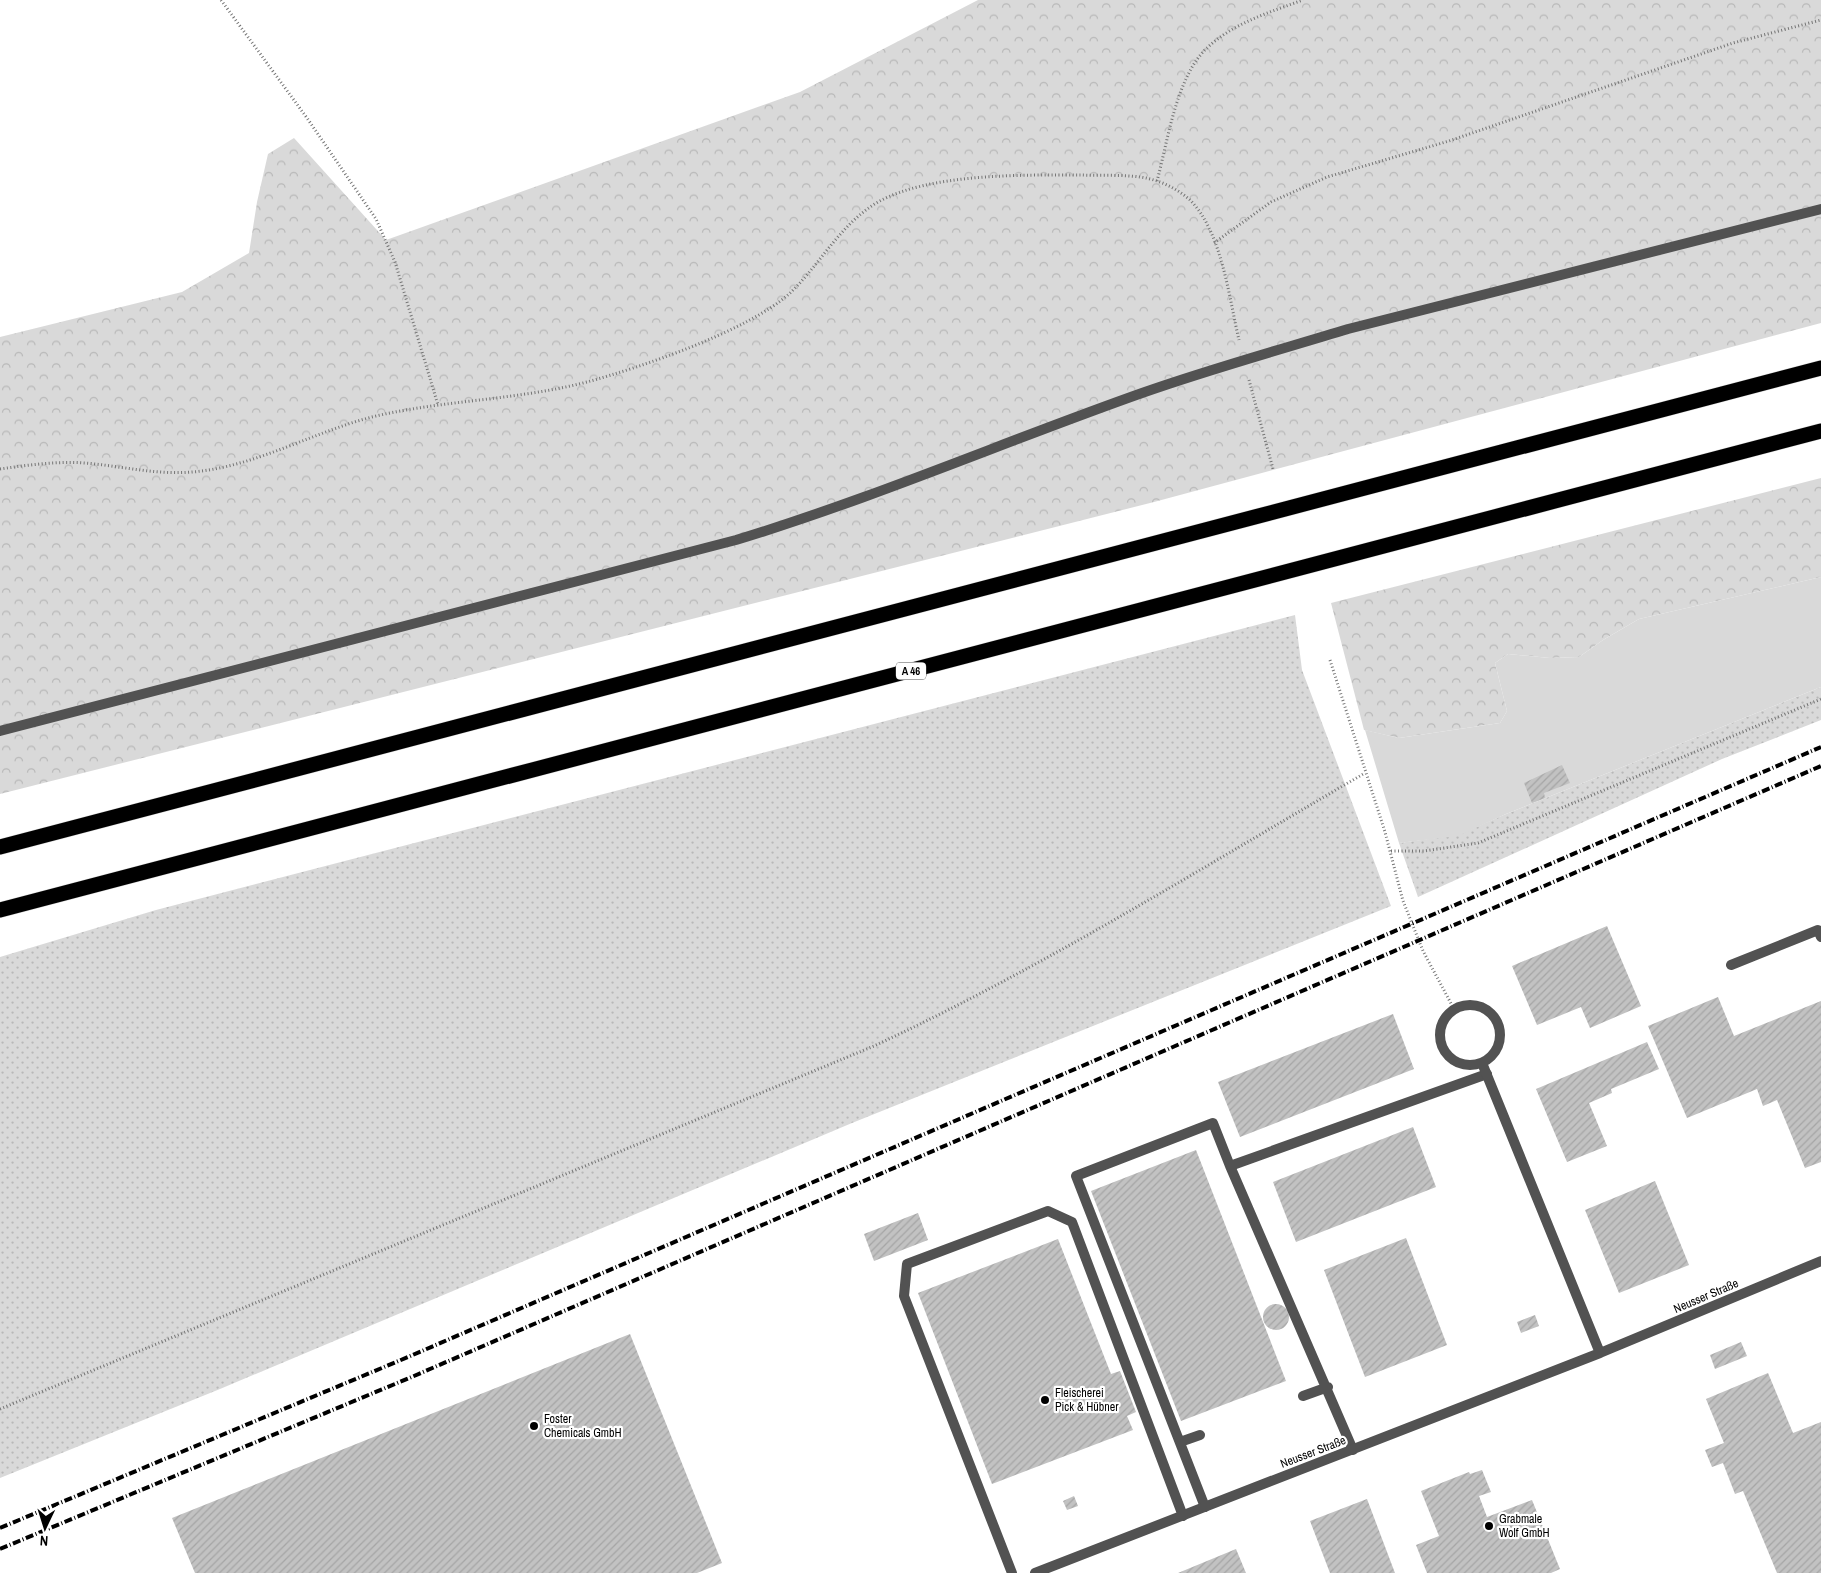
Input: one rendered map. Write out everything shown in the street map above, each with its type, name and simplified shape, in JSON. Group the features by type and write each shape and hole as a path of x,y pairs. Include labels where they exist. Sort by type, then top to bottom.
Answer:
{"highway":[{"path":"0,847 1821,368"},
{"name":"A 46","path":"0,910 1821,431"}],"street":[{"path":"0,731 736,540 838,507 1142,393 1244,360 1348,330 1821,209"},
{"path":"1730,965 1818,930 1821,937"},
{"path":"1473,1005 1491,1013 1497,1021 1500,1041 1490,1058 1482,1063 1472,1066 1462,1065 1446,1054 1439,1035 1441,1025 1454,1009 1473,1005"},
{"path":"1482,1063 1600,1353"},
{"path":"1230,1166 1487,1074"},
{"path":"1205,1507 1076,1176 1213,1123 1354,1450"},
{"path":"1012,1573 904,1296 907,1264 1048,1210 1072,1222 1183,1516"},
{"name":"Neusser Straße","path":"1035,1573 1600,1353 1821,1261"},
{"path":"1303,1396 1328,1387"},
{"path":"1180,1442 1200,1435"}],"path":[{"path":"222,0 307,118 376,219 396,262 438,405"},
{"path":"1157,181 1182,87 1200,56 1216,40 1244,23 1303,0"},
{"path":"1214,243 1271,202 1327,177 1449,141 1733,43 1821,20"},
{"path":"0,469 68,462 161,472 203,470 245,460 370,418 438,405 538,392 588,382 668,354 744,323 778,303 789,293 830,245 862,213 882,200 899,193 953,181 1008,176 1136,177 1157,181 1170,187 1192,203 1206,223 1214,243 1273,469"},
{"path":"1330,660 1390,851 1400,891 1420,942 1454,1009"},
{"path":"1390,851 1424,851 1478,843 1821,699"},
{"path":"0,1409 874,1046 925,1022 1045,959 1365,773"}],"green space":[{"path":"978,0 1821,0 1821,323 1154,502 0,794 0,337 182,292 249,253 257,202 268,154 294,138 386,240 800,92"},
{"path":"1821,478 1821,577 1639,619 1603,640 1579,657 1550,658 1508,654 1495,663 1507,711 1500,723 1399,738 1364,730 1331,603"},
{"path":"1821,577 1821,687 1506,814 1458,836 1399,843 1365,730 1399,738 1500,723 1507,711 1495,663 1508,654 1550,658 1579,657 1603,640 1639,619"},
{"path":"1295,615 1302,670 1391,906 852,1123 220,1389 0,1478 0,957 156,910"},
{"path":"1821,687 1821,720 1722,759 1418,897 1399,843 1458,835"}],"building":[{"path":"1562,765 1570,783 1544,793 1545,798 1532,803 1524,783"},
{"path":"1607,926 1641,1006 1590,1028 1581,1007 1537,1025 1512,966"},
{"path":"1718,997 1734,1036 1821,1001 1821,1162 1805,1168 1777,1100 1763,1106 1757,1089 1687,1118 1648,1026"},
{"path":"1393,1014 1414,1069 1240,1137 1218,1082"},
{"path":"1647,1042 1659,1069 1611,1089 1612,1093 1589,1103 1607,1146 1567,1162 1536,1089"},
{"path":"1413,1127 1436,1187 1296,1242 1273,1182"},
{"path":"1196,1150 1286,1381 1181,1421 1091,1191"},
{"path":"1655,1181 1689,1265 1619,1293 1585,1210"},
{"path":"918,1213 928,1240 874,1261 864,1234"},
{"path":"1406,1238 1447,1345 1365,1377 1324,1270"},
{"path":"1058,1239 1111,1374 1120,1371 1136,1412 1127,1416 1133,1430 992,1484 918,1293"},
{"path":"1276,1304 1285,1308 1289,1317 1285,1326 1276,1330 1267,1326 1263,1317 1267,1308"},
{"path":"1535,1315 1539,1326 1521,1333 1517,1322"},
{"name":"Foster Chemicals GmbH","path":"630,1334 722,1563 697,1573 195,1573 172,1518"},
{"path":"1741,1342 1747,1356 1715,1369 1710,1355"},
{"path":"1768,1373 1793,1433 1821,1422 1821,1573 1777,1573 1743,1491 1735,1494 1723,1463 1712,1467 1705,1450 1724,1443 1706,1399"},
{"name":"Grabmale Wolf GmbH","path":"1482,1470 1491,1492 1479,1496 1487,1517 1532,1500 1560,1569 1551,1573 1427,1573 1416,1545 1439,1536 1421,1491 1469,1472 1470,1474"},
{"path":"1074,1496 1078,1506 1067,1510 1063,1501"},
{"path":"1367,1499 1395,1573 1330,1573 1310,1521"},
{"path":"1236,1549 1246,1573 1178,1573"}],"railway":[{"path":"0,1528 408,1357 1821,747"},
{"path":"0,1549 414,1376 1821,766"}],"place":[{"name":"Fleischerei Pick & Hübner","path":"1045,1400"},
{"name":"Foster Chemicals GmbH","path":"534,1426"},
{"name":"Grabmale Wolf GmbH","path":"1489,1526"}]}
